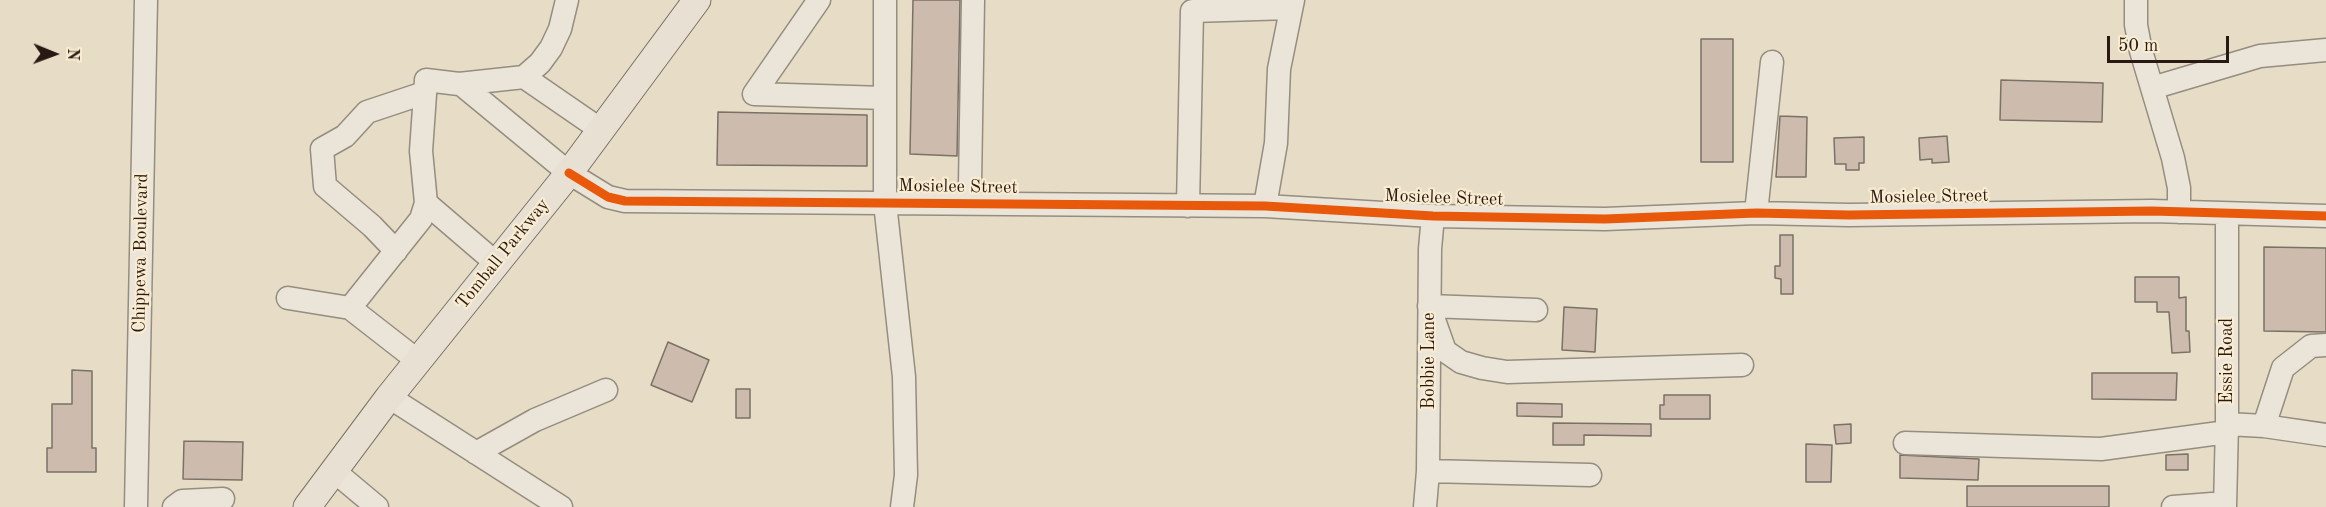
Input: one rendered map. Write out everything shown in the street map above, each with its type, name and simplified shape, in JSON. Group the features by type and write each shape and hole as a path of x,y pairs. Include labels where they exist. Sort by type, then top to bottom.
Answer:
{"main road":[{"name":"Tomball Parkway","path":"307,507 389,397 568,173 698,0"}],"street":[{"name":"Chippewa Boulevard","path":"136,507 146,0"},
{"path":"350,308 421,219 426,203 420,151 426,80 461,84 524,77 540,63 551,48 560,29 567,0"},
{"path":"819,0 754,94 885,98"},
{"path":"885,0 885,203 904,377 906,475 902,507"},
{"path":"965,203 970,185 973,0"},
{"path":"2136,0 2136,25 2141,51 2173,158 2179,212"},
{"path":"1188,206 1192,11 1291,4 1280,69 1276,143 1265,207"},
{"path":"2152,88 2260,56 2326,50"},
{"path":"1756,213 1772,62"},
{"path":"524,77 600,130"},
{"name":"Mosielee Street","path":"461,84 568,173 608,197 625,201 1265,207 1433,216 1605,219 1756,213 1850,215 2179,212 2326,216"},
{"path":"396,251 372,226 325,186 322,149 345,136 366,112 424,93"},
{"path":"426,203 496,263"},
{"name":"Essie Road","path":"2225,505 2227,215"},
{"name":"Bobbie Lane","path":"1425,507 1428,471 1430,249 1433,216"},
{"path":"288,298 350,308 418,361"},
{"path":"1536,310 1429,306 1445,351 1461,362 1482,368 1507,372 1742,365"},
{"path":"2264,426 2283,368 2312,346 2326,345"},
{"path":"476,453 535,420 606,390"},
{"path":"389,397 561,507"},
{"path":"1905,443 2101,449 2227,428 2264,426 2326,435"},
{"path":"334,471 377,507"},
{"path":"1428,471 1590,475"},
{"path":"174,507 182,501 227,504"},
{"path":"2173,507 2225,505"}],"building":[{"path":"913,0 960,0 957,156 910,154"},
{"path":"1701,39 1733,39 1733,162 1701,162"},
{"path":"2001,80 2103,83 2102,122 2000,120"},
{"path":"718,112 867,115 867,166 717,165"},
{"path":"1780,116 1807,117 1806,177 1776,177"},
{"path":"1947,136 1949,162 1932,163 1932,159 1920,160 1919,138"},
{"path":"1864,137 1864,163 1859,163 1859,170 1846,170 1846,164 1835,164 1834,138"},
{"path":"1780,235 1793,235 1793,294 1781,294 1781,279 1775,278 1775,266 1780,266"},
{"path":"2264,247 2326,248 2326,332 2264,331"},
{"path":"2135,277 2179,277 2179,298 2186,297 2186,331 2189,331 2190,352 2172,353 2169,312 2157,312 2157,302 2135,302"},
{"path":"1564,307 1597,309 1595,352 1562,350"},
{"path":"668,342 709,360 692,402 651,385"},
{"path":"72,370 92,371 92,448 96,448 96,472 47,472 47,448 52,448 52,404 72,404"},
{"path":"2092,373 2177,373 2176,400 2092,399"},
{"path":"736,389 750,389 750,418 736,418"},
{"path":"1664,395 1710,395 1710,419 1660,419 1660,405 1664,405"},
{"path":"1517,403 1562,404 1562,417 1517,416"},
{"path":"1553,423 1651,424 1651,436 1584,435 1584,445 1553,445"},
{"path":"1851,424 1851,443 1836,444 1834,425"},
{"path":"184,441 243,442 242,480 183,479"},
{"path":"1806,444 1832,445 1831,482 1806,482"},
{"path":"2188,454 2188,470 2166,470 2166,455"},
{"path":"1900,455 1979,459 1978,480 1900,478"},
{"path":"1967,486 2109,486 2109,507 1967,507"}],"cycle path":[{"path":"569,173 608,197 625,201 1265,206 1433,216 1605,219 1756,213 1849,215 2152,211 2326,216"}]}
